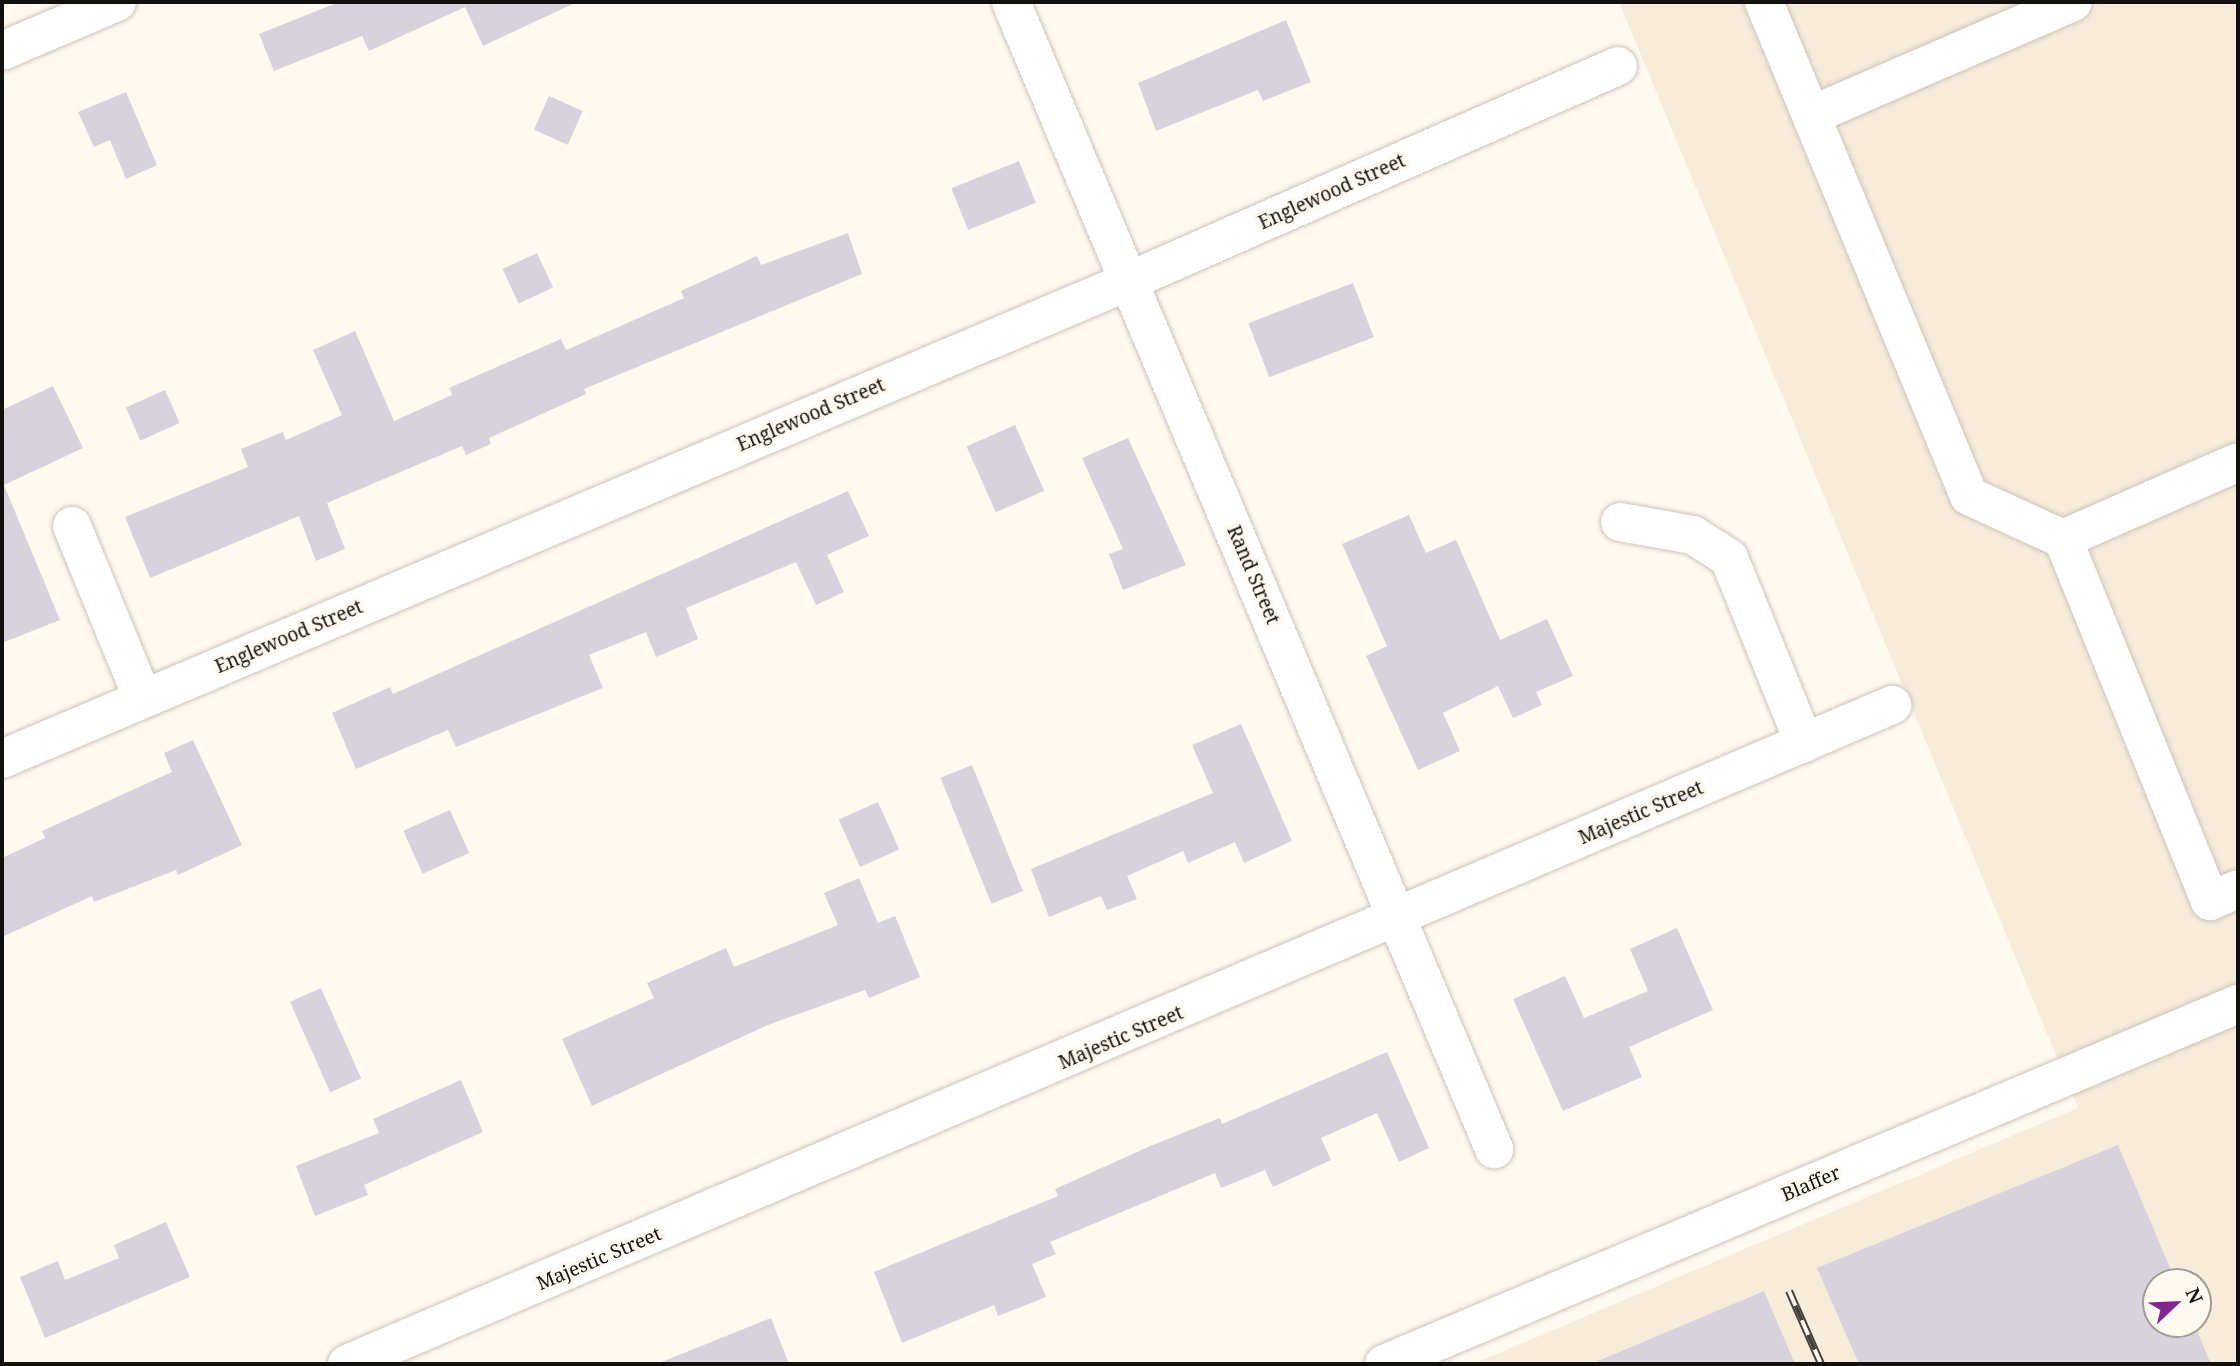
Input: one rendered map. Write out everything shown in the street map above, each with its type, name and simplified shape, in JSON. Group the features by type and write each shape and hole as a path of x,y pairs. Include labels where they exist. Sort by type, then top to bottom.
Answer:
{"street":[{"path":"2,51 117,2"},
{"name":"Rand Street","path":"1011,2 1494,1149"},
{"path":"1764,2 1969,496 2063,540 2210,901 2238,889"},
{"path":"1812,115 2073,2"},
{"name":"Englewood Street","path":"2,760 1129,281 1618,66"},
{"path":"2063,540 2238,462"},
{"path":"1620,523 1693,535 1729,558 1804,743"},
{"path":"72,526 143,699"},
{"name":"Majestic Street","path":"347,1364 1397,919 1892,705"},
{"name":"Blaffer","path":"1384,1364 2238,1004"}],"shaded area":[{"path":"1619,2 2238,2 2238,1364 1473,1364 2078,1108"}],"building":[{"path":"339,2 577,2 483,46 465,7 369,51 362,36 274,71 259,34"},
{"path":"1286,20 1311,82 1263,101 1258,90 1156,131 1138,83"},
{"path":"126,92 157,165 126,179 110,140 94,147 78,112"},
{"path":"549,96 583,111 568,145 534,130"},
{"path":"1019,161 1036,203 968,230 951,188"},
{"path":"848,233 862,274 584,389 586,394 489,438 491,444 466,455 462,446 327,503 345,549 316,561 299,516 150,578 125,517 248,467 241,449 283,432 286,440 342,415 313,350 355,331 394,421 452,395 449,388 561,339 566,350 684,298 681,291 757,256 761,265"},
{"path":"537,253 553,287 519,303 503,269"},
{"path":"1353,283 1374,337 1269,377 1248,323"},
{"path":"53,386 83,448 4,485 60,620 2,643 2,410"},
{"path":"165,390 180,423 140,440 126,407"},
{"path":"1015,425 1044,491 996,512 967,447"},
{"path":"1128,438 1186,565 1123,590 1109,554 1123,549 1082,458"},
{"path":"848,491 869,536 827,555 844,592 816,605 796,562 686,608 698,639 656,657 646,632 589,655 603,688 456,747 448,730 356,769 332,713 390,687 393,694"},
{"path":"1409,515 1426,553 1456,540 1500,640 1547,619 1573,676 1536,692 1542,705 1513,718 1498,686 1443,713 1460,751 1418,770 1366,656 1387,646 1342,544"},
{"path":"1241,724 1292,841 1244,863 1235,842 1188,863 1183,851 1127,876 1137,899 1107,910 1101,896 1049,917 1031,869 1213,793 1192,745"},
{"path":"193,740 242,845 178,875 176,870 94,902 92,896 2,937 2,858 45,838 42,831 172,772 164,753"},
{"path":"972,765 1023,891 991,904 940,778"},
{"path":"878,802 899,850 860,867 839,819"},
{"path":"450,810 469,853 423,874 403,831"},
{"path":"859,878 878,923 895,916 920,977 869,998 865,990 768,1025 592,1106 562,1039 654,998 647,983 726,948 734,967 838,925 824,893"},
{"path":"1677,928 1713,1010 1629,1047 1642,1077 1563,1111 1513,999 1565,976 1584,1018 1648,991 1630,949"},
{"path":"321,988 361,1078 330,1092 290,1002"},
{"path":"1387,1052 1429,1148 1399,1162 1377,1113 1321,1138 1331,1160 1273,1187 1265,1170 1221,1188 1215,1173 1050,1242 1056,1254 1032,1264 1046,1297 998,1316 994,1305 902,1343 874,1272 1058,1196 1055,1189 1148,1147 1220,1118 1222,1124"},
{"path":"461,1080 483,1132 364,1185 368,1195 315,1216 296,1166 379,1133 373,1119"},
{"path":"2118,1145 2170,1268 2142,1268 2142,1338 2200,1338 2211,1364 1859,1364 1817,1268"},
{"path":"166,1222 190,1277 45,1338 20,1277 58,1261 65,1280 119,1258 114,1245"},
{"path":"1764,1291 1795,1364 1591,1364"},
{"path":"771,1318 789,1364 659,1364 659,1363"}],"railway":[{"path":"1789,1291 1821,1364"}]}
